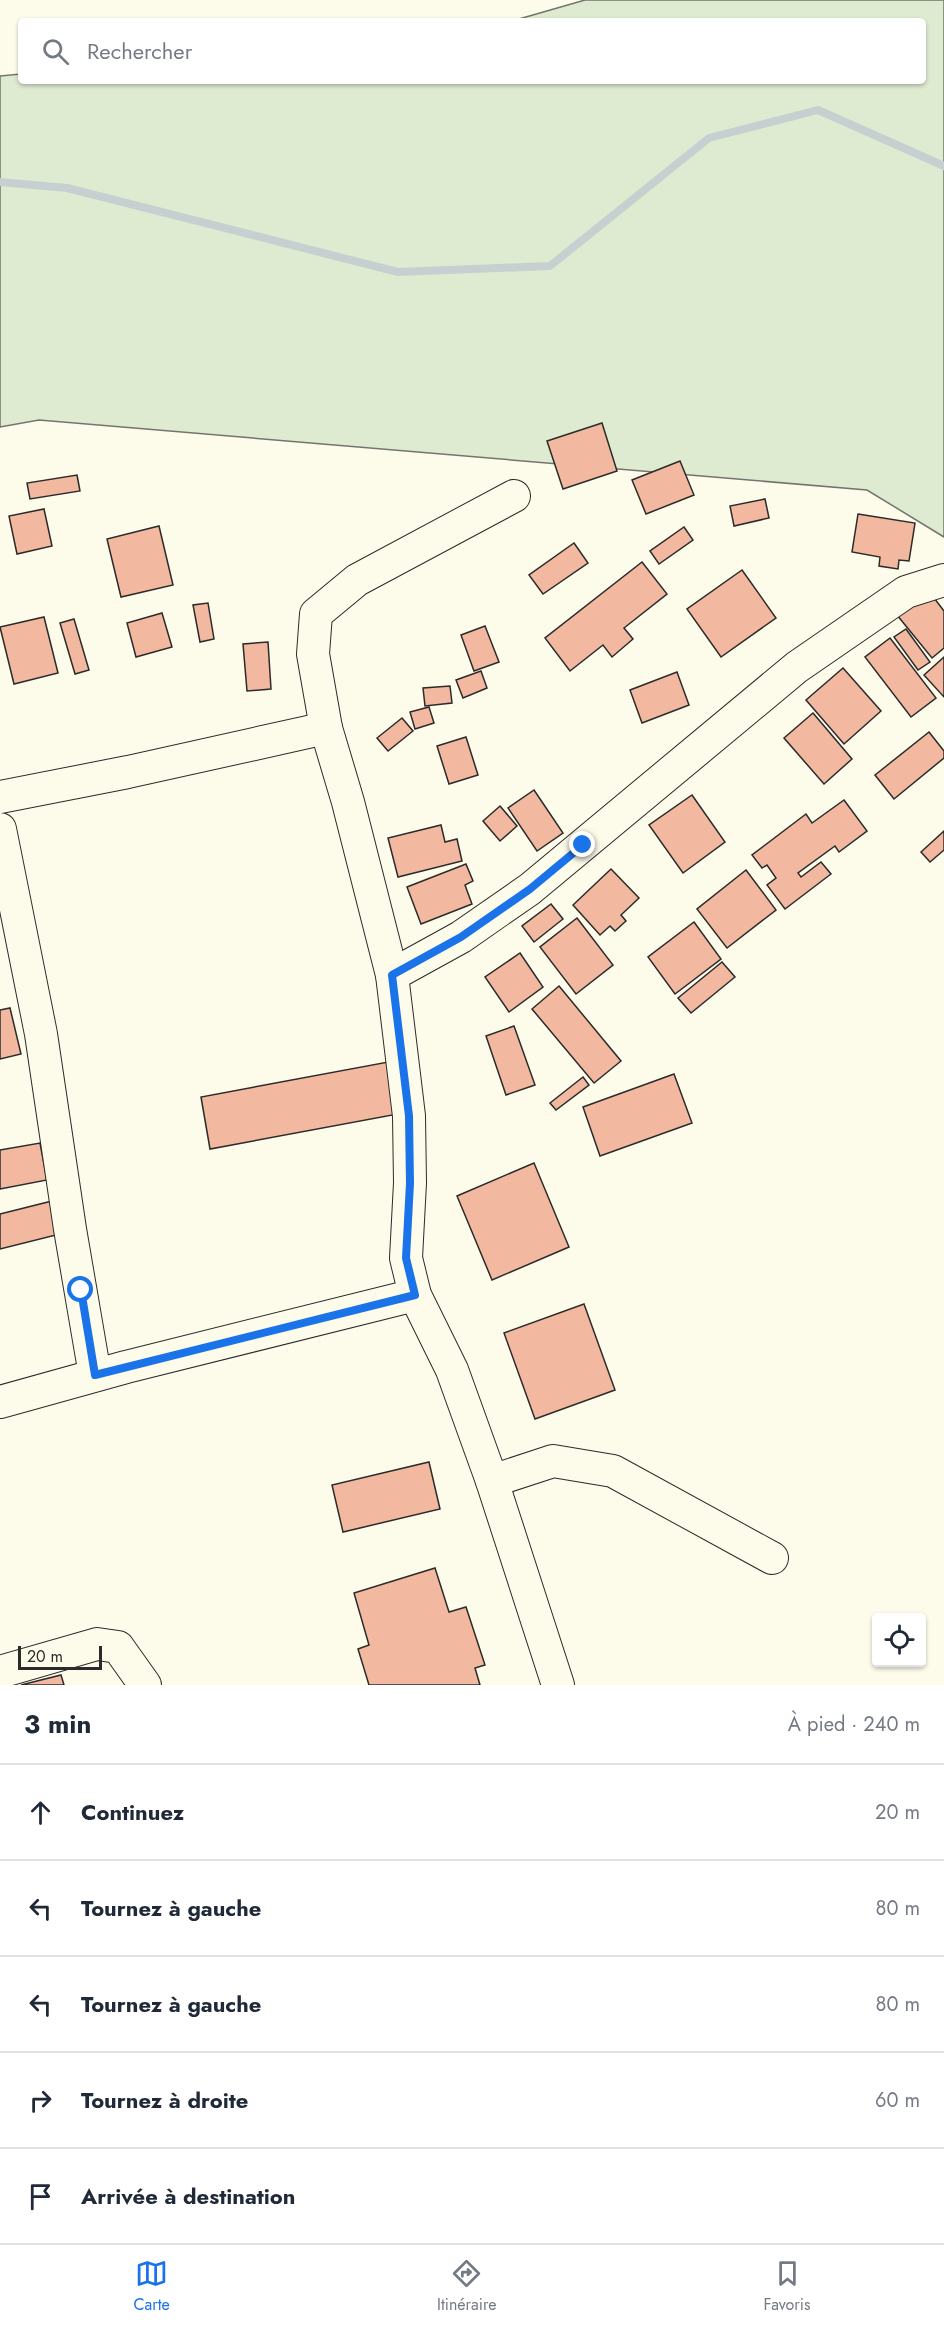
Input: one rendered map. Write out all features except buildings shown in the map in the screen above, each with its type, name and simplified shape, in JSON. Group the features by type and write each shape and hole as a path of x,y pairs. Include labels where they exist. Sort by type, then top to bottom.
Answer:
{"street":[{"path":"514,496 357,580 316,614 313,654 326,728 348,802 392,975 409,1116 410,1183 406,1258 415,1295 452,1370 492,1480 558,1685"},
{"path":"392,975 461,937 530,889 796,667 906,592 944,580"},
{"path":"0,797 128,772 326,728"},
{"path":"0,829 41,1034 70,1229 95,1375"},
{"path":"0,1402 95,1375 415,1295"},
{"path":"492,1480 553,1461 613,1471 772,1558"},
{"path":"0,1672 97,1644 118,1647 145,1685"}],"green space":[{"path":"585,0 944,0 944,537 867,490 39,420 0,427 0,76 18,74 18,84 926,84 926,18 522,18"}],"waterway":[{"path":"0,182 67,188 398,272 550,266 709,138 818,110 944,166"}],"route":[{"path":"81,1290 95,1375 415,1295 406,1258 410,1183 409,1116 392,975 461,937 530,889 583,845"}]}
